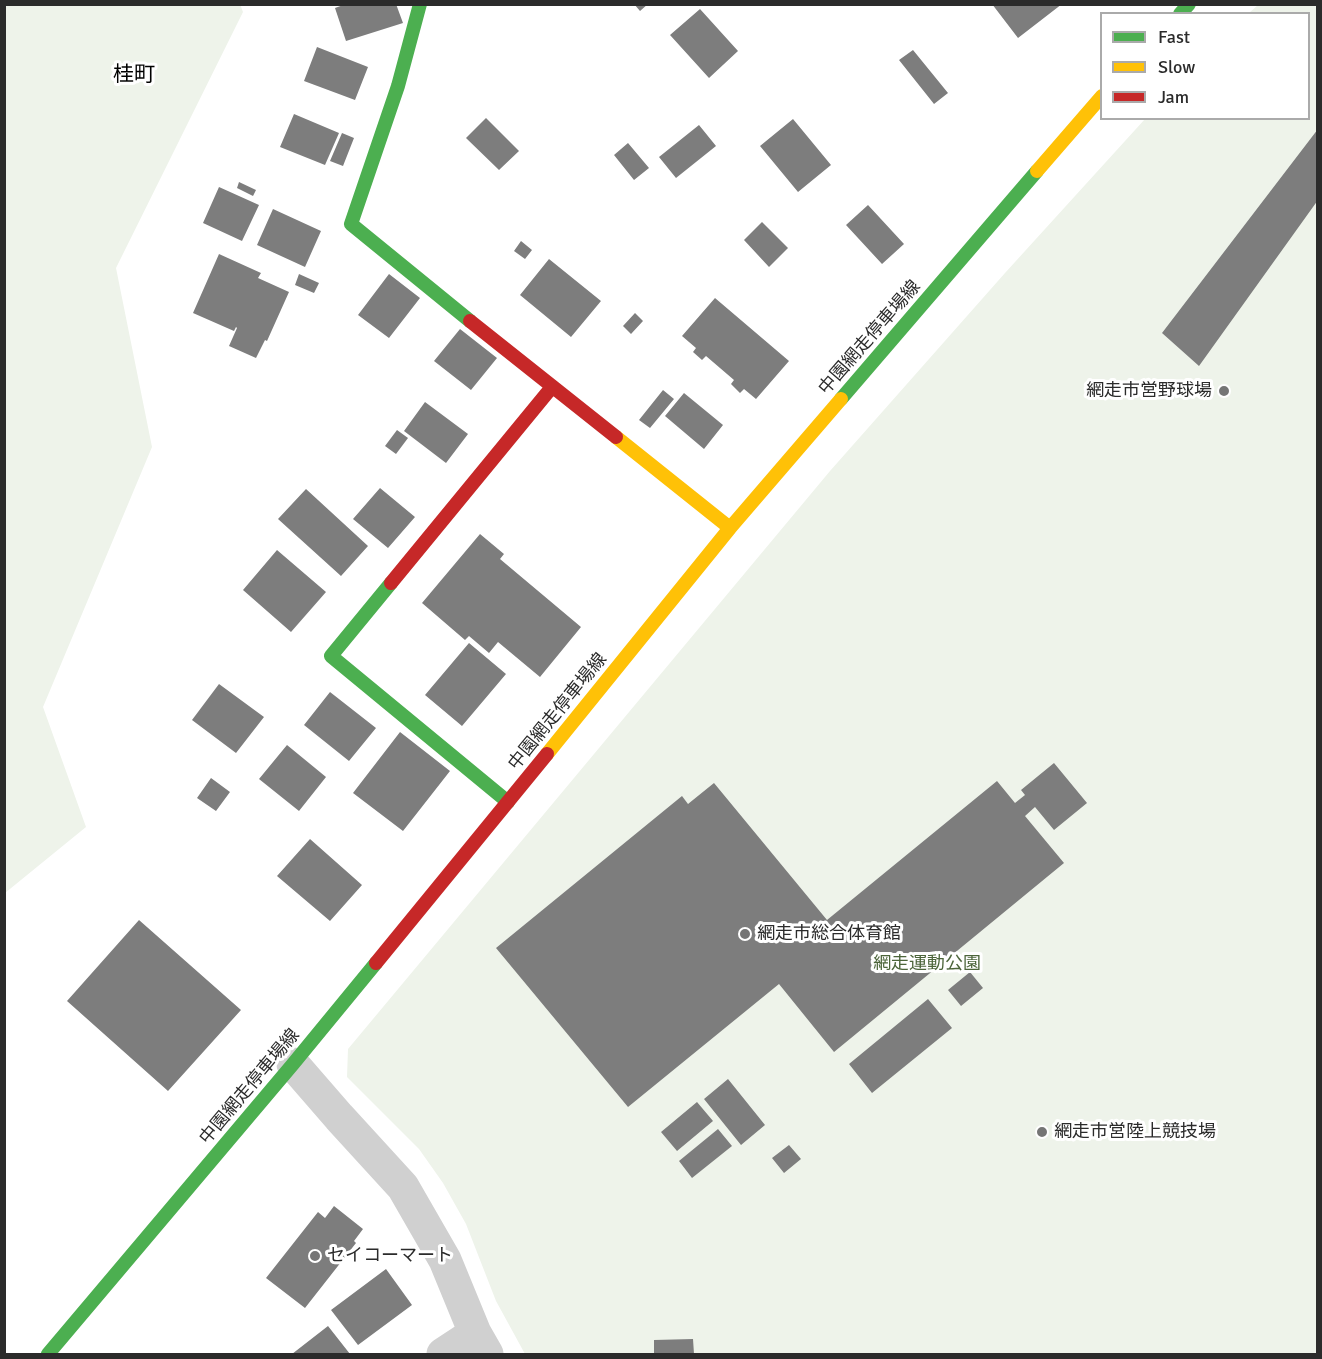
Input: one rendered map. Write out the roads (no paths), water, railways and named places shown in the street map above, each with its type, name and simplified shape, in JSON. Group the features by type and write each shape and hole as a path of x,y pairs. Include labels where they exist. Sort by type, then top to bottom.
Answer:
{"main road":[{"path":"420,4 398,86 351,224 730,528"},
{"name":"中園網走停車場線","path":"48,1354 293,1064 730,528 1100,97"},
{"path":"508,802 331,656 552,387"}],"street":[{"path":"293,1064 403,1187 445,1260 481,1344 443,1354"}],"place":[{"name":"網走市営野球場","path":"1224,391"},
{"name":"網走市総合体育館","path":"745,934"},
{"name":"網走市営陸上競技場","path":"1042,1132"},
{"name":"セイコーマート","path":"315,1256"}],"district":[{"name":"桂町","path":"134,75"}],"park label":[{"name":"網走運動公園","path":"927,964"}]}
